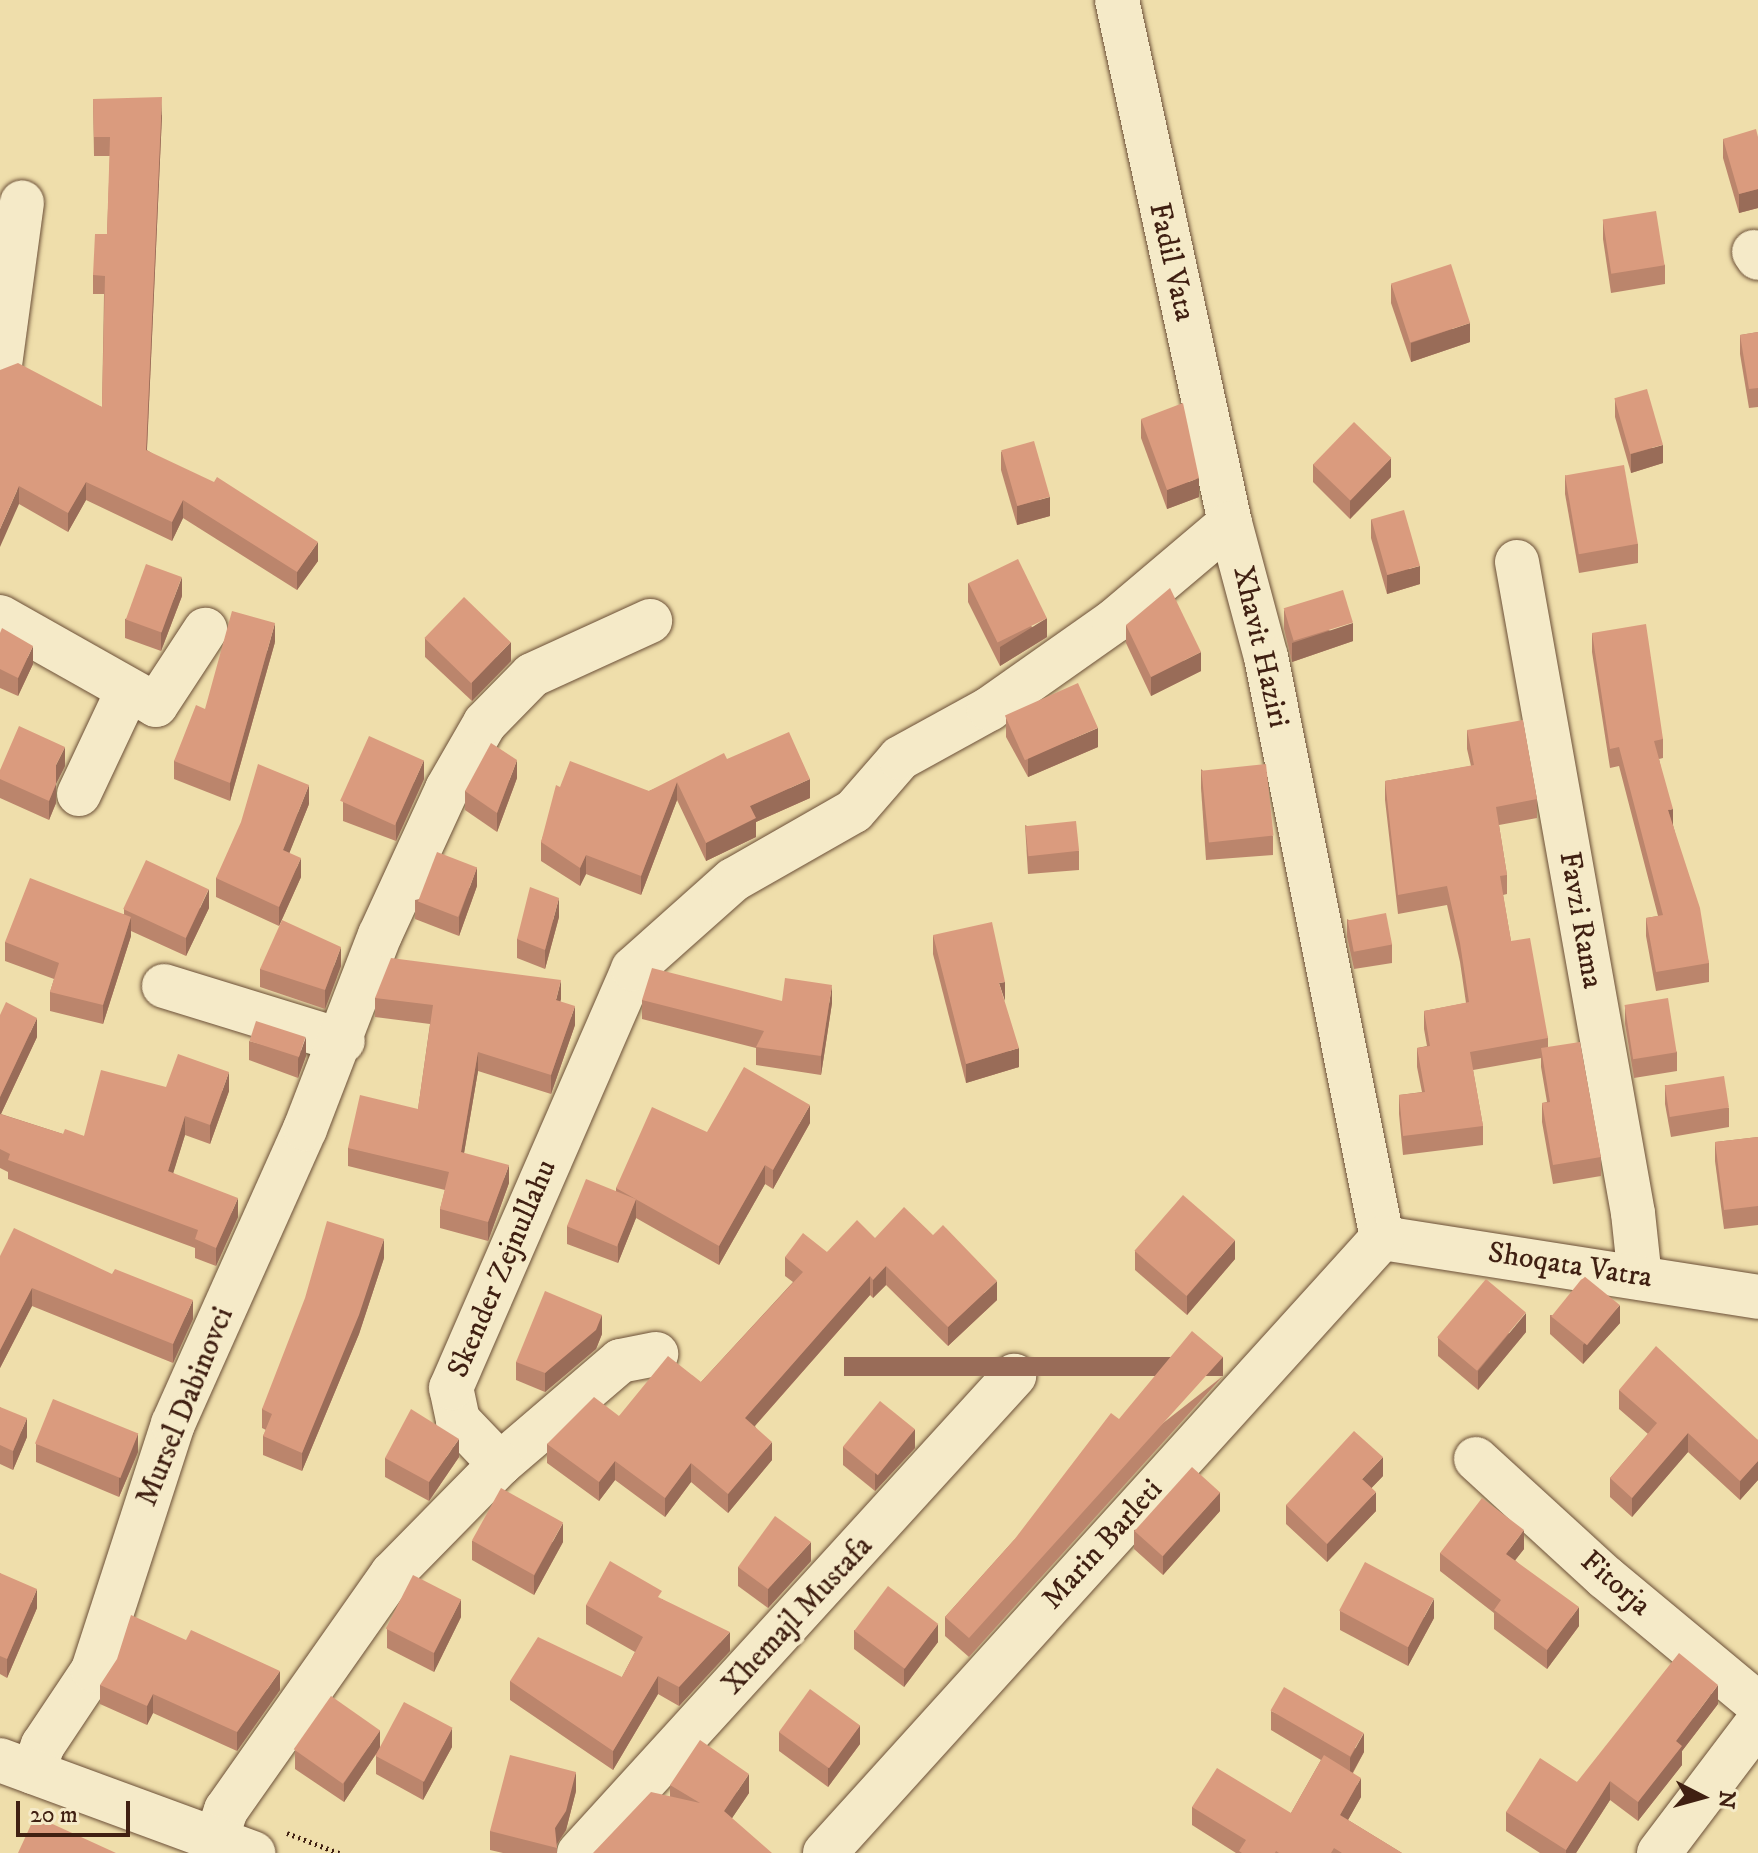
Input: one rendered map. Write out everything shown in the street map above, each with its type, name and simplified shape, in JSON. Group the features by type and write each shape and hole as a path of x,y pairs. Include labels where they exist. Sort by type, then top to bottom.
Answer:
{"street":[{"name":"Fadil Vata","path":"1117,0 1230,523"},
{"path":"0,365 22,202"},
{"name":"Xhavit Haziri","path":"854,811 900,758 989,709 1114,621 1230,523 1266,657 1382,1238"},
{"name":"Favzi Rama","path":"1517,562 1633,1213 1640,1278"},
{"path":"0,617 127,692 156,705 205,630"},
{"name":"Mursel Dabinovci","path":"17,1766 43,1745 93,1670 173,1424 343,1041 380,935 447,789 485,723 532,675 650,621"},
{"path":"79,794 127,692"},
{"name":"Skender Zejnullahu","path":"500,1464 458,1420 451,1388 633,969 733,880 854,811"},
{"path":"164,986 343,1041"},
{"name":"Shoqata Vatra","path":"1382,1238 1758,1297"},
{"name":"Marin Barleti","path":"825,1853 1382,1238"},
{"path":"235,1846 226,1810 392,1574 500,1464 620,1361 656,1354"},
{"name":"Xhemajl Mustafa","path":"579,1853 1014,1376"},
{"name":"Fitorja","path":"1476,1459 1605,1577 1758,1704"},
{"path":"1659,1853 1758,1722"},
{"path":"17,1766 235,1846"}],"building":[{"path":"162,97 146,450 214,482 217,477 318,542 297,572 183,500 172,522 86,482 68,513 19,486 0,529 0,370 18,363 102,407 105,276 93,275 95,234 107,234 110,137 94,137 93,99"},
{"path":"1756,129 1758,189 1739,194 1723,139"},
{"path":"1656,211 1665,265 1611,274 1603,219"},
{"path":"1451,264 1470,323 1410,342 1391,283"},
{"path":"1758,332 1758,388 1749,389 1740,335"},
{"path":"1647,389 1663,445 1630,454 1614,398"},
{"path":"1183,403 1199,478 1167,490 1141,419"},
{"path":"1354,422 1391,458 1350,501 1313,464"},
{"path":"1034,441 1050,497 1017,506 1001,450"},
{"path":"1624,465 1638,544 1579,554 1565,475"},
{"path":"1404,510 1420,566 1387,575 1371,519"},
{"path":"1018,559 1047,618 997,642 969,583"},
{"path":"146,564 182,577 162,632 126,619"},
{"path":"1170,588 1201,652 1151,677 1126,625"},
{"path":"1343,590 1353,623 1294,641 1284,608"},
{"path":"464,597 511,642 471,683 424,638"},
{"path":"232,611 275,623 230,783 174,761 196,705 205,709"},
{"path":"1646,624 1663,739 1654,741 1673,809 1668,810 1700,908 1709,963 1656,972 1646,918 1663,915 1619,747 1610,749 1592,633"},
{"path":"2,628 33,646 18,678 0,669"},
{"path":"1078,683 1098,728 1025,760 1005,716"},
{"path":"1523,720 1537,799 1496,807 1507,875 1500,876 1511,941 1530,938 1548,1038 1470,1052 1483,1126 1403,1136 1399,1095 1425,1092 1417,1048 1430,1046 1424,1011 1469,1002 1447,886 1398,895 1385,781 1474,765 1467,730"},
{"path":"19,726 65,747 56,765 56,784 49,801 0,779 0,770"},
{"path":"789,732 810,779 750,806 756,818 706,843 677,782 641,876 586,855 580,868 541,842 556,785 560,787 570,761 649,791 724,753 727,759"},
{"path":"369,736 424,760 395,825 340,801"},
{"path":"491,743 517,760 497,813 465,791"},
{"path":"258,764 309,785 283,850 301,858 279,907 216,878 241,822"},
{"path":"1266,764 1274,836 1209,842 1201,771"},
{"path":"1076,821 1079,851 1028,856 1025,826"},
{"path":"437,852 477,867 458,917 418,901"},
{"path":"146,860 209,889 186,938 123,909"},
{"path":"30,878 131,917 103,1005 50,992 59,963 5,942"},
{"path":"530,887 559,898 545,950 517,939"},
{"path":"1386,913 1392,944 1354,952 1348,920"},
{"path":"282,920 341,947 325,990 260,969"},
{"path":"992,922 1005,982 999,983 1019,1048 966,1064 933,935"},
{"path":"391,958 561,980 556,1000 575,1006 551,1075 478,1052 461,1152 509,1165 488,1222 440,1209 449,1172 348,1148 360,1095 418,1109 433,1005 375,998"},
{"path":"652,968 782,1001 785,978 832,985 821,1056 756,1047 764,1031 642,1000"},
{"path":"1668,998 1677,1052 1633,1059 1625,1005"},
{"path":"6,1002 37,1018 0,1097 0,1015"},
{"path":"256,1021 305,1037 299,1057 250,1041"},
{"path":"1580,1042 1601,1157 1553,1165 1542,1103 1550,1102 1541,1048"},
{"path":"178,1054 229,1072 210,1125 185,1116 168,1171 238,1198 216,1248 195,1239 198,1230 8,1160 10,1154 0,1149 0,1114 63,1134 65,1129 84,1136 101,1070 166,1087"},
{"path":"744,1067 810,1105 773,1170 765,1165 719,1246 616,1188 652,1107 707,1132"},
{"path":"1724,1076 1729,1108 1670,1117 1665,1085"},
{"path":"1758,1137 1758,1206 1724,1210 1715,1142"},
{"path":"586,1179 636,1199 617,1247 567,1226"},
{"path":"1183,1195 1235,1240 1187,1296 1134,1251"},
{"path":"904,1207 933,1235 943,1225 997,1281 948,1327 886,1266 873,1280 870,1276 745,1418 772,1442 728,1494 691,1463 665,1498 615,1461 599,1482 547,1444 594,1397 619,1416 668,1356 701,1382 803,1272 785,1257 803,1233 827,1252 857,1220 875,1238"},
{"path":"327,1221 384,1239 359,1315 302,1453 263,1436 272,1414 262,1409 305,1298"},
{"path":"14,1228 112,1274 115,1269 193,1300 173,1344 32,1288 0,1350 0,1256"},
{"path":"1584,1276 1620,1305 1587,1345 1551,1316"},
{"path":"1486,1279 1526,1312 1477,1371 1437,1337"},
{"path":"545,1291 602,1315 596,1330 545,1373 516,1362"},
{"path":"1192,1331 1223,1357 969,1638 945,1617 1014,1540 1111,1413 1119,1419"},
{"path":"1656,1346 1758,1440 1758,1461 1740,1481 1688,1433 1632,1498 1610,1478 1657,1423 1619,1390"},
{"path":"53,1399 138,1433 120,1478 35,1444"},
{"path":"880,1401 915,1429 878,1475 843,1447"},
{"path":"0,1407 27,1418 13,1451 0,1445"},
{"path":"411,1409 459,1439 429,1482 385,1458"},
{"path":"1354,1431 1383,1457 1362,1479 1376,1492 1327,1544 1286,1505"},
{"path":"1192,1467 1220,1492 1163,1556 1134,1531"},
{"path":"501,1488 563,1522 534,1575 472,1540"},
{"path":"1482,1498 1524,1530 1506,1554 1579,1607 1547,1650 1494,1610 1501,1600 1440,1553"},
{"path":"775,1516 811,1542 768,1589 738,1567"},
{"path":"610,1561 662,1591 658,1597 730,1632 679,1687 658,1676 613,1751 510,1681 538,1637 622,1677 643,1637 586,1605"},
{"path":"1365,1562 1434,1599 1408,1647 1339,1611"},
{"path":"0,1573 37,1589 7,1659 0,1656"},
{"path":"413,1575 461,1600 434,1653 386,1628"},
{"path":"888,1586 938,1624 905,1669 854,1631"},
{"path":"131,1615 186,1640 191,1630 280,1671 237,1732 153,1694 147,1706 100,1685 117,1659"},
{"path":"1679,1653 1718,1685 1676,1741 1682,1746 1638,1802 1610,1781 1566,1850 1506,1812 1540,1758 1577,1782"},
{"path":"1284,1687 1364,1733 1350,1756 1270,1710"},
{"path":"810,1689 860,1725 829,1768 779,1732"},
{"path":"331,1696 380,1730 343,1784 294,1749"},
{"path":"404,1702 453,1728 424,1782 375,1756"},
{"path":"700,1740 749,1774 724,1811 772,1853 593,1853 651,1792 700,1803 670,1785"},
{"path":"510,1755 576,1772 566,1811 555,1828 557,1848 490,1831"},
{"path":"1324,1755 1361,1778 1340,1815 1402,1853 1342,1853 1334,1848 1331,1853 1242,1853 1239,1851 1246,1840 1192,1807 1217,1768 1291,1813"},
{"path":"35,1816 116,1853 18,1853"}]}
